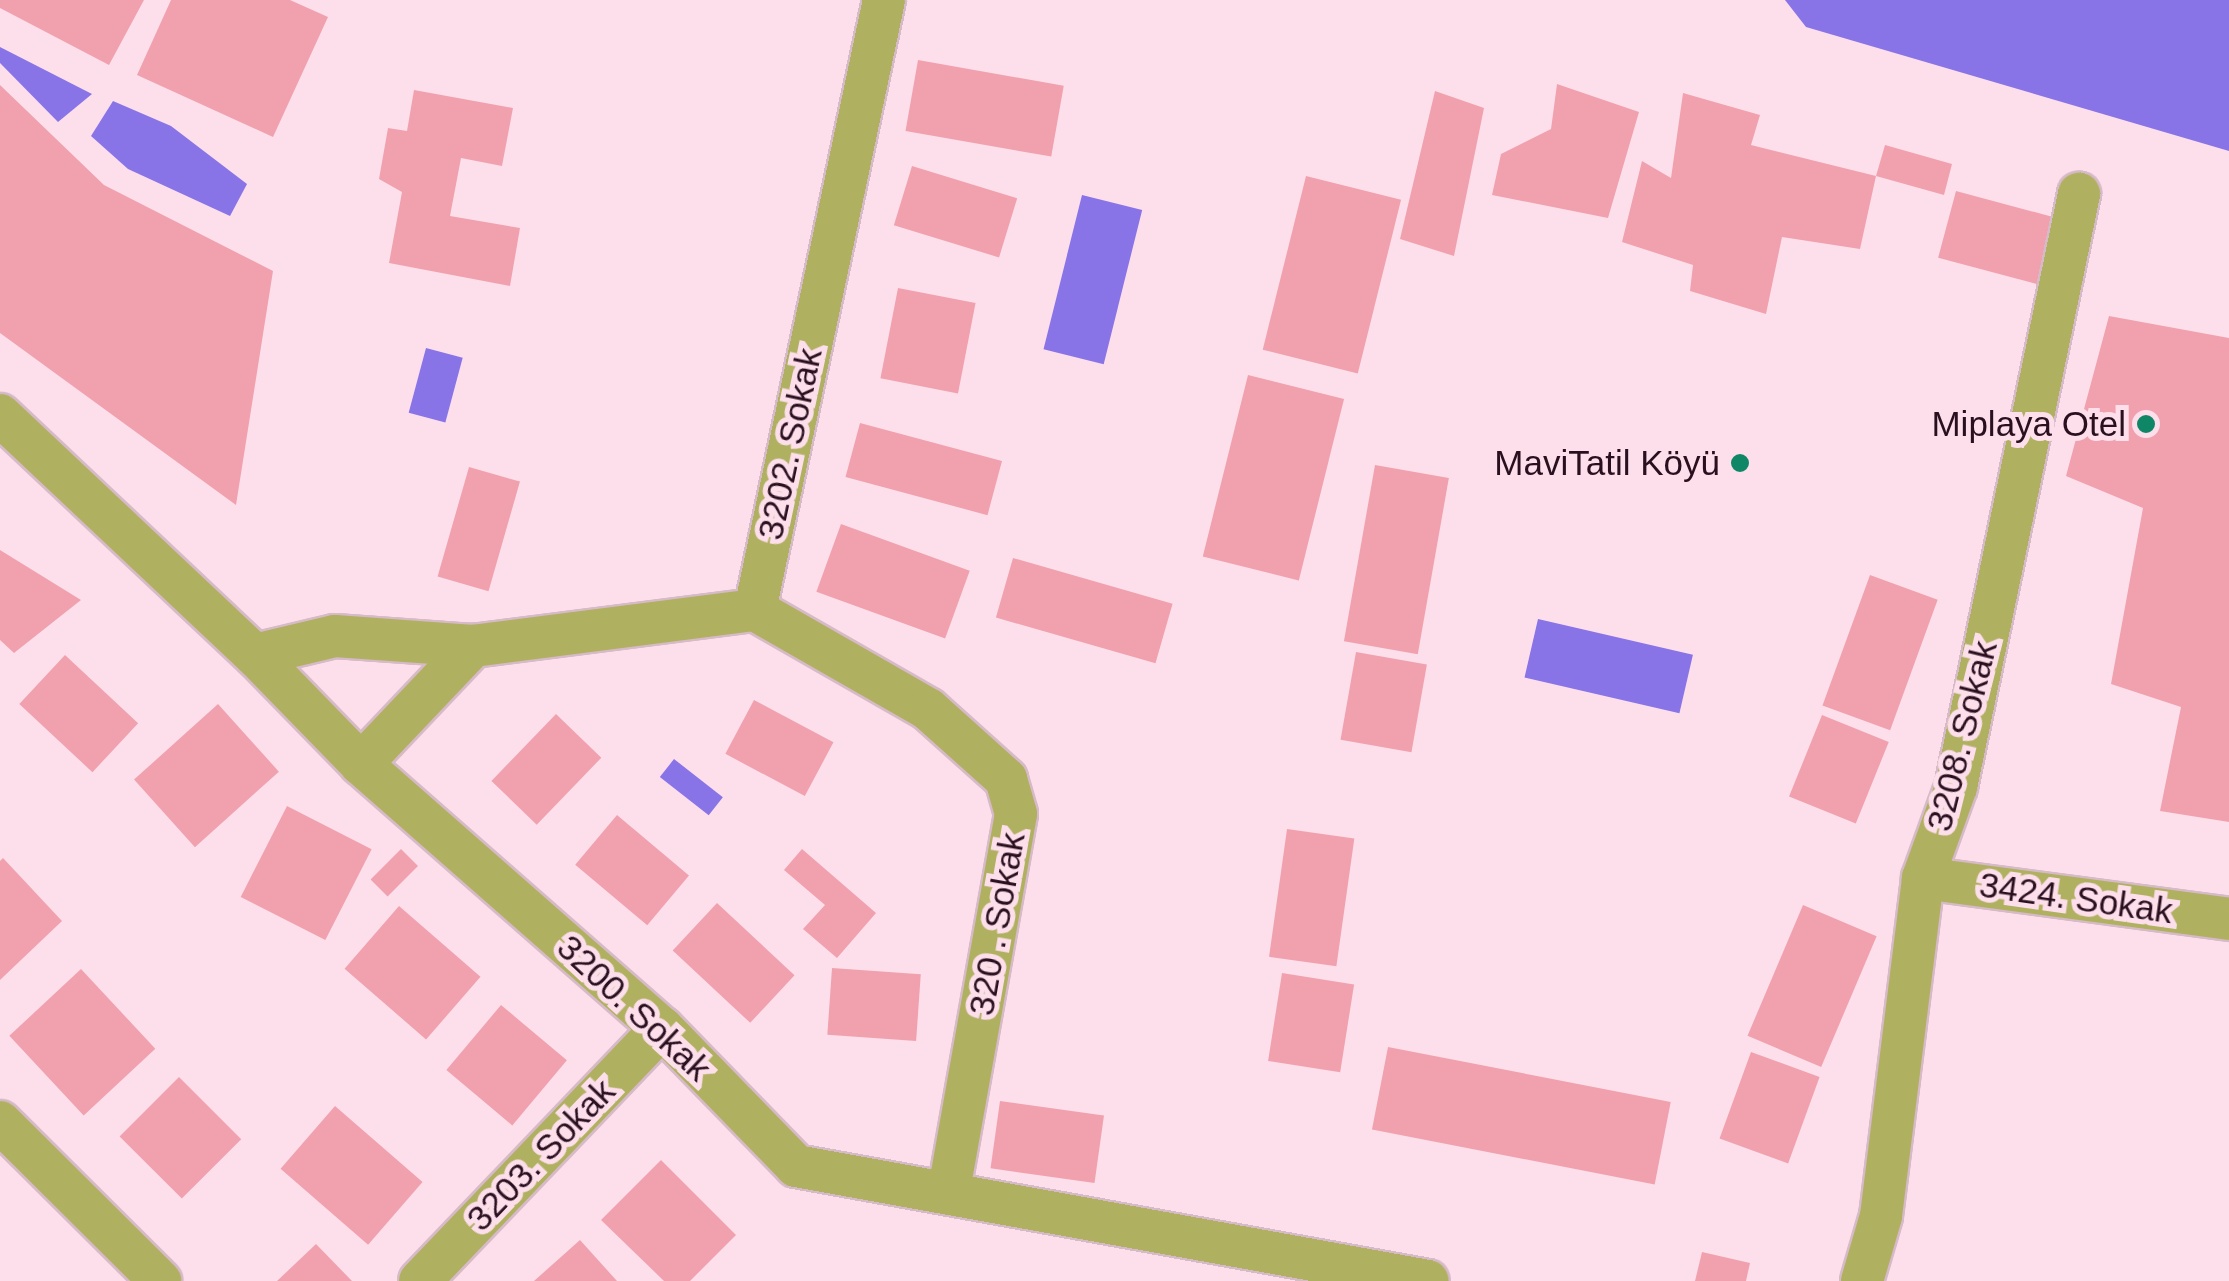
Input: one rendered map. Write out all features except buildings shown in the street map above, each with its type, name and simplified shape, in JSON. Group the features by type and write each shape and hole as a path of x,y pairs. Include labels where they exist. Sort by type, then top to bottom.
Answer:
{"street":[{"name":"3202. Sokak","path":"755,610 884,0"},
{"name":"3208. Sokak","path":"1862,1281 1882,1216 1923,878 1956,788 2079,194"},
{"name":"3200. Sokak","path":"0,415 255,656 361,764 662,1028 796,1166 949,1192 1300,1270 1428,1281"},
{"path":"255,656 335,636 473,646 755,610"},
{"name":"320 . Sokak","path":"755,610 928,709 1006,779 1016,814 949,1192"},
{"path":"361,764 473,646"},
{"name":"3424. Sokak","path":"1923,878 2229,919"},
{"name":"3203. Sokak","path":"420,1281 662,1028"},
{"path":"0,1122 160,1281"}],"shaded area":[{"path":"1785,0 2229,0 2229,151 1806,27"},
{"path":"0,47 92,94 58,122 0,63"},
{"path":"113,101 171,126 247,184 230,216 128,169 91,136"},
{"path":"1082,195 1142,210 1104,364 1044,349"},
{"path":"426,348 463,358 445,423 409,413"},
{"path":"1538,619 1693,655 1679,713 1525,677"},
{"path":"674,759 723,797 709,815 660,777"}],"place":[{"name":"Miplaya Otel","path":"2146,424"},
{"name":"MaviTatil Köyü","path":"1740,463"}]}
